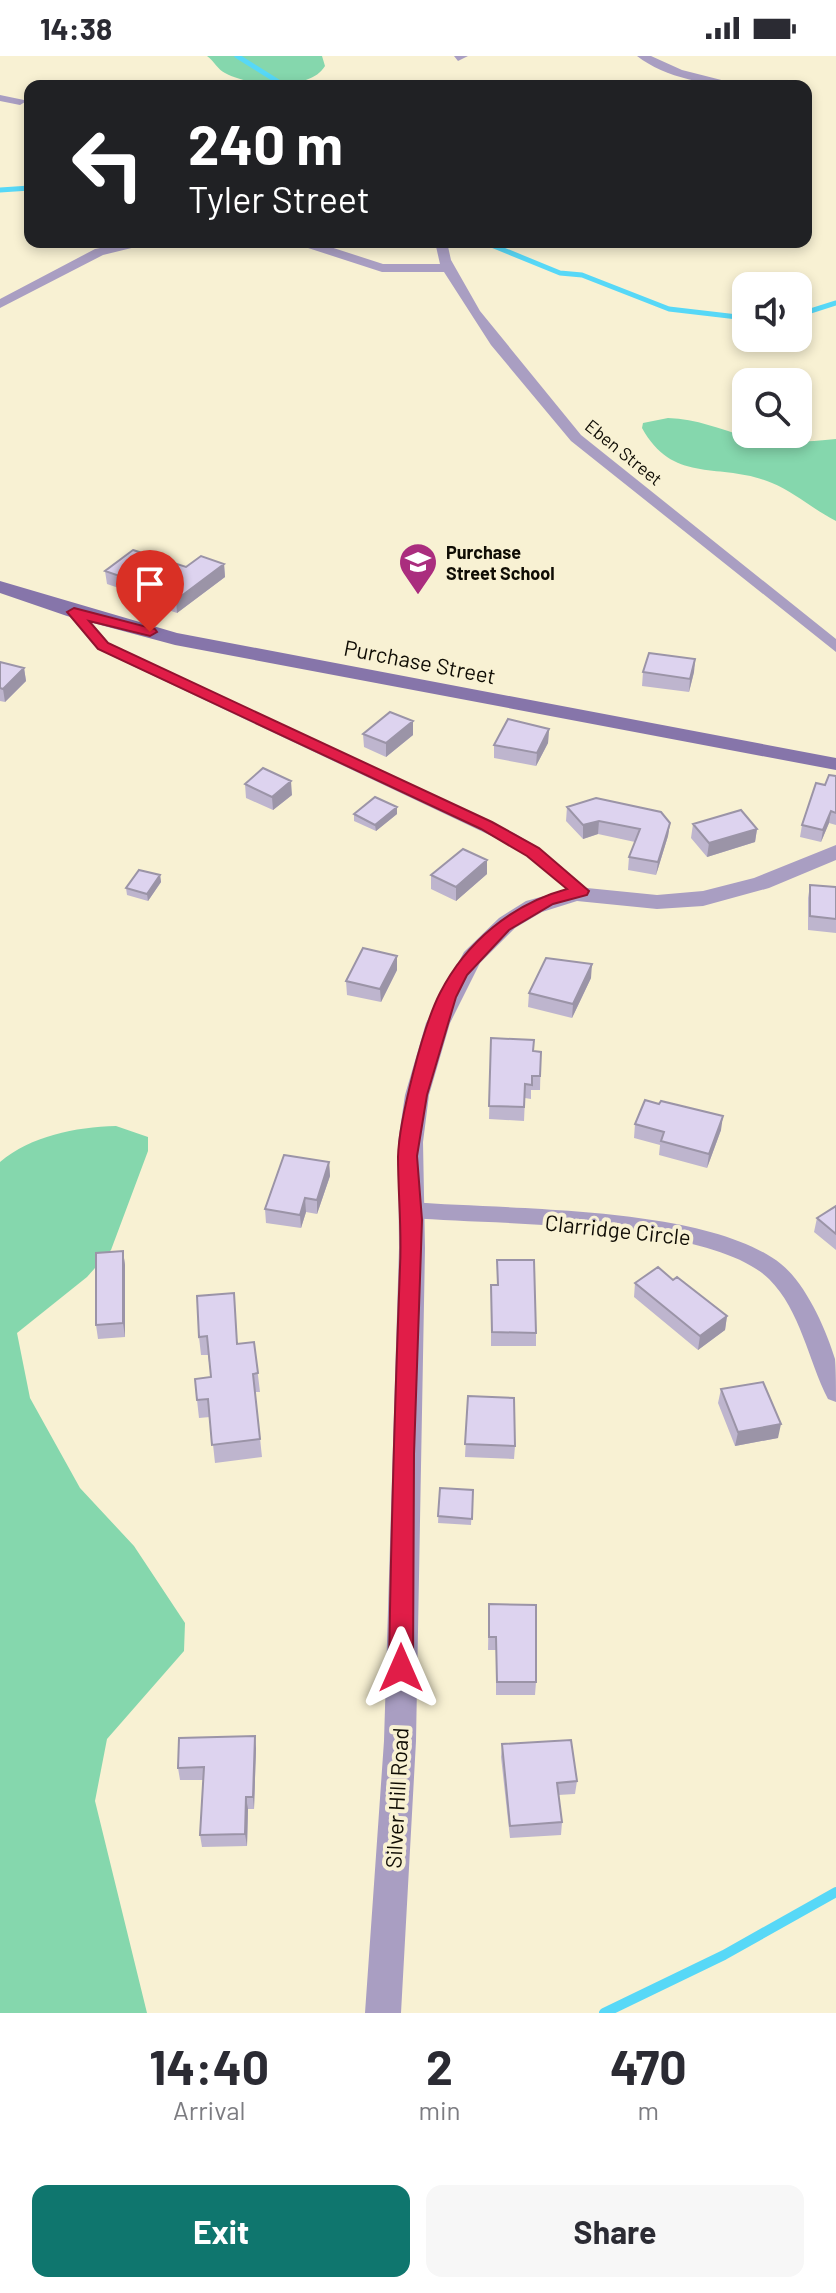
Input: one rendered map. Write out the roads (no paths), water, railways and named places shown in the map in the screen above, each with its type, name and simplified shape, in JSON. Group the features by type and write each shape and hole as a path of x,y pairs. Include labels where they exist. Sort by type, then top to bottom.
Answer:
{"main road":[{"name":"Purchase Street","path":"0,587 74,612 175,639 836,764"}],"street":[{"path":"642,56 679,73 712,80"},
{"path":"0,98 20,102"},
{"path":"0,304 99,252 119,248"},
{"path":"321,248 382,268 446,268"},
{"name":"Eben Street","path":"442,248 446,268 541,398 576,438 836,647"},
{"path":"74,612 103,646 494,829 533,852 581,891 661,902 684,901 731,893 836,852"},
{"name":"Silver Hill Road","path":"383,2013 400,1741 403,1454 412,1210 408,1156 417,1095 447,997 460,972 503,926 547,900 581,891"},
{"name":"Clarridge Circle","path":"412,1210 639,1227 721,1241 748,1252 775,1271 804,1318 836,1392"}],"waterway":[{"path":"237,56 275,80"},
{"path":"0,190 24,188"},
{"path":"499,248 560,273 582,275 669,309 732,316"},
{"path":"812,311 836,303"},
{"path":"604,2013 724,1955 836,1892"}],"place":[{"name":"Purchase Street School","path":"418,596"}]}
